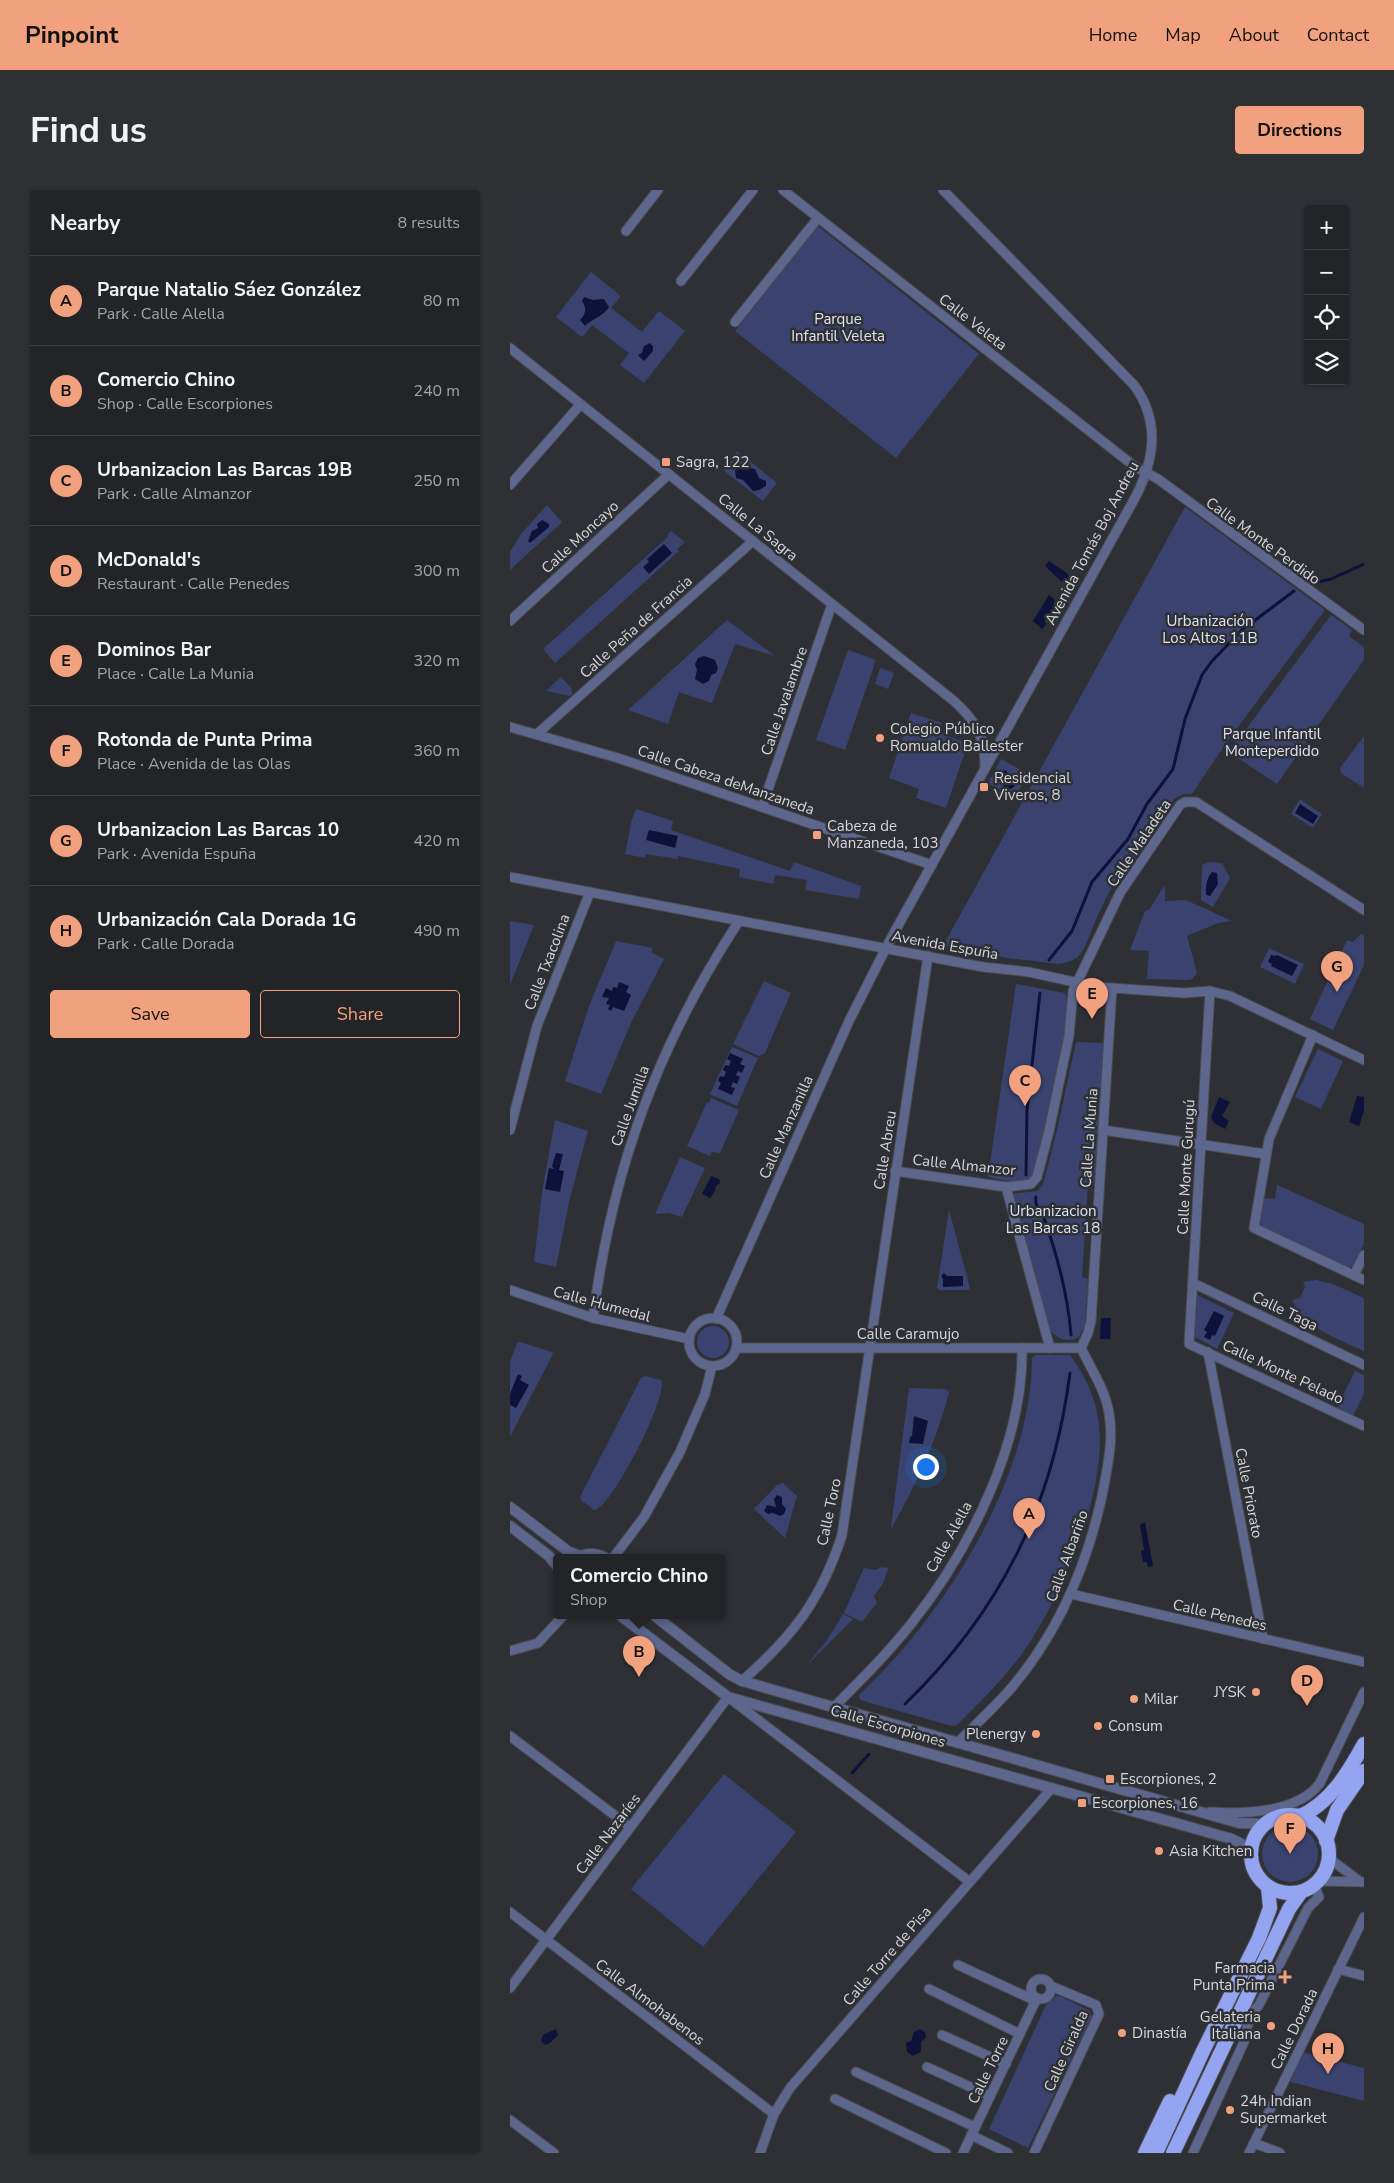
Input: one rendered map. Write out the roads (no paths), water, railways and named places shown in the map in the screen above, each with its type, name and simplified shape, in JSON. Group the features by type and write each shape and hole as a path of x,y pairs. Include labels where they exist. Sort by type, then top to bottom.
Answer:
{"highway":[{"path":"1301,1892 1284,1893 1268,1887 1254,1870 1251,1854 1255,1837 1266,1824 1281,1816 1298,1816 1307,1813 1325,1800 1344,1777 1364,1744"},
{"path":"1326,1841 1337,1810 1364,1771"},
{"path":"1173,2153 1288,1909 1301,1892 1316,1883 1324,1873 1329,1855 1326,1841 1312,1823 1298,1816"},
{"path":"1156,2153 1269,1915 1268,1887"},
{"path":"1145,2153 1183,2074 1203,2051"}],"street":[{"path":"626,231 658,190"},
{"path":"681,281 753,190"},
{"name":"Calle Veleta","path":"783,190 1129,462 1146,473"},
{"name":"Avenida Tomás Boj Andreu","path":"886,948 1136,496 1146,473 1152,449 1152,428 1147,409 1137,389 942,190"},
{"path":"735,322 818,218"},
{"name":"Calle La Sagra","path":"510,348 954,701 972,718 981,736 985,750 985,769"},
{"path":"510,485 580,405"},
{"name":"Calle Monte Perdido","path":"1146,473 1158,479 1364,630"},
{"name":"Calle Moncayo","path":"510,620 669,474"},
{"name":"Calle Peña de Francia","path":"537,734 753,541"},
{"name":"Calle Javalambre","path":"762,807 832,604"},
{"name":"Calle Cabeza deManzaneda","path":"510,727 618,758 932,865"},
{"path":"981,736 988,739 996,739 1004,734"},
{"name":"Calle Maladeta","path":"1078,982 1125,884 1177,808 1185,802 1196,802 1202,805 1364,910"},
{"name":"Avenida Espuña","path":"510,877 983,967 1029,972 1112,988 1184,993 1210,991 1230,996 1364,1060"},
{"name":"Calle Txacolina","path":"510,1130 537,1026 590,892"},
{"name":"Calle Jumilla","path":"593,1318 603,1250 618,1184 647,1097 660,1064 697,989 739,920"},
{"name":"Calle Manzanilla","path":"716,1319 827,1067 886,948"},
{"name":"Calle Abreu","path":"869,1348 928,956"},
{"name":"Calle Almanzor","path":"895,1171 1006,1187 1031,1184 1037,1177 1052,1116 1069,1036 1073,991 1078,982"},
{"name":"Calle La Munia","path":"1081,1348 1088,1333 1090,1321 1112,988"},
{"name":"Calle Monte Gurugú","path":"1189,1344 1210,991"},
{"path":"1313,1035 1268,1139 1254,1228 1364,1280"},
{"path":"1103,1130 1265,1154"},
{"path":"1006,1187 1050,1348"},
{"path":"1354,1275 1364,1255"},
{"name":"Calle Taga","path":"1193,1283 1364,1365"},
{"name":"Calle Humedal","path":"510,1290 593,1318 689,1339"},
{"path":"709,1319 716,1319 728,1324 733,1329 737,1342 736,1348 730,1360 718,1366 705,1365 694,1358 689,1346 689,1339 696,1326 709,1319"},
{"name":"Calle Monte Pelado","path":"1189,1344 1364,1426"},
{"name":"Calle Caramujo","path":"736,1348 1081,1348"},
{"name":"Calle Toro","path":"742,1680 783,1643 798,1624 824,1580 837,1550 844,1523 869,1348"},
{"name":"Calle Alella","path":"834,1707 886,1654 912,1623 946,1575 966,1539 995,1476 1013,1425 1020,1392 1022,1348"},
{"name":"Calle Albariño","path":"958,1743 998,1702 1026,1669 1050,1633 1070,1594 1098,1513 1110,1445 1109,1413 1106,1398 1081,1348"},
{"name":"Calle Priorato","path":"1208,1352 1263,1640"},
{"path":"616,1554 644,1517 680,1452 704,1394 712,1366"},
{"path":"510,1507 573,1554"},
{"path":"510,1526 553,1561"},
{"name":"Calle Penedes","path":"1070,1594 1364,1662"},
{"path":"510,1651 538,1643 560,1619"},
{"name":"Calle Escorpiones","path":"625,1619 728,1697 1232,1839 1240,1843 1251,1854"},
{"name":"Calle Escorpiones","path":"659,1619 729,1674 742,1680 1239,1824 1266,1824"},
{"path":"1197,1812 1256,1812 1298,1801 1312,1794 1320,1783 1364,1692"},
{"path":"728,1697 970,1882"},
{"name":"Calle Nazaríes","path":"510,1988 728,1697"},
{"path":"510,1736 630,1828"},
{"name":"Calle Torre de Pisa","path":"760,2153 774,2114 790,2088 1052,1788"},
{"path":"1329,1855 1351,1876 1362,1882"},
{"path":"1193,2153 1244,2042 1252,2010 1259,2004 1308,1908 1320,1897 1316,1883 1362,1882"},
{"name":"Calle Almohabenos","path":"510,1912 774,2114"},
{"name":"Calle Dorada","path":"1249,2153 1364,1917"},
{"path":"958,1965 1037,2000 1047,1998 1051,1993 1051,1986 1045,1979 1039,1979 1034,1982 1031,1991 1037,2000"},
{"path":"1338,1969 1364,1976"},
{"name":"Calle Giralda","path":"1034,2153 1100,2014 1096,2005 1051,1986"},
{"path":"929,1989 1020,2034"},
{"name":"Calle Torre","path":"963,2153 1037,2000"},
{"path":"942,2036 1006,2064"},
{"path":"926,2067 990,2096"},
{"path":"856,2072 973,2131 1008,2153"},
{"path":"835,2099 946,2153"},
{"path":"510,2120 554,2153"},
{"path":"1254,2143 1280,2153"}],"waterway":[{"path":"1313,583 1331,579 1364,564"},
{"path":"1049,960 1072,931 1092,882 1128,839 1147,804 1173,769 1185,719 1202,675 1212,661 1242,630 1294,591"},
{"path":"1026,1175 1027,1110 1040,993"},
{"path":"1036,1197 1036,1204 1045,1221 1058,1263 1068,1306 1071,1335"},
{"path":"905,1704 969,1632 995,1593 1017,1553 1036,1511 1051,1467 1062,1421 1070,1373"},
{"path":"852,1773 869,1754"}],"place":[{"name":"Sagra, 122","path":"666,462"},
{"name":"Colegio Público Romualdo Ballester","path":"880,738"},
{"name":"Residencial Viveros, 8","path":"984,787"},
{"name":"Cabeza de Manzaneda, 103","path":"817,835"},
{"name":"Urbanizacion Las Barcas 10","path":"1337,992"},
{"name":"Dominos Bar","path":"1092,1019"},
{"name":"Urbanizacion Las Barcas 19B","path":"1025,1106"},
{"name":"Parque Natalio Sáez González","path":"1029,1539"},
{"name":"Comercio Chino","path":"639,1677"},
{"name":"JYSK","path":"1256,1692"},
{"name":"Milar","path":"1134,1699"},
{"name":"McDonald's","path":"1307,1706"},
{"name":"Consum","path":"1098,1726"},
{"name":"Plenergy","path":"1036,1734"},
{"name":"Escorpiones, 2","path":"1110,1779"},
{"name":"Escorpiones, 16","path":"1082,1803"},
{"name":"Asia Kitchen","path":"1159,1851"},
{"name":"Rotonda de Punta Prima","path":"1290,1854"},
{"name":"Farmacia Punta Prima","path":"1285,1977"},
{"name":"Gelateria Italiana","path":"1271,2026"},
{"name":"Dinastía","path":"1122,2033"},
{"name":"Urbanización Cala Dorada 1G","path":"1328,2074"},
{"name":"24h Indian Supermarket","path":"1230,2110"}],"park label":[{"name":"Parque Infantil Veleta","path":"838,328"},
{"name":"Urbanización Los Altos 11B","path":"1210,630"},
{"name":"Parque Infantil Monteperdido","path":"1272,742"},
{"name":"Urbanizacion Las Barcas 18","path":"1053,1220"}]}
